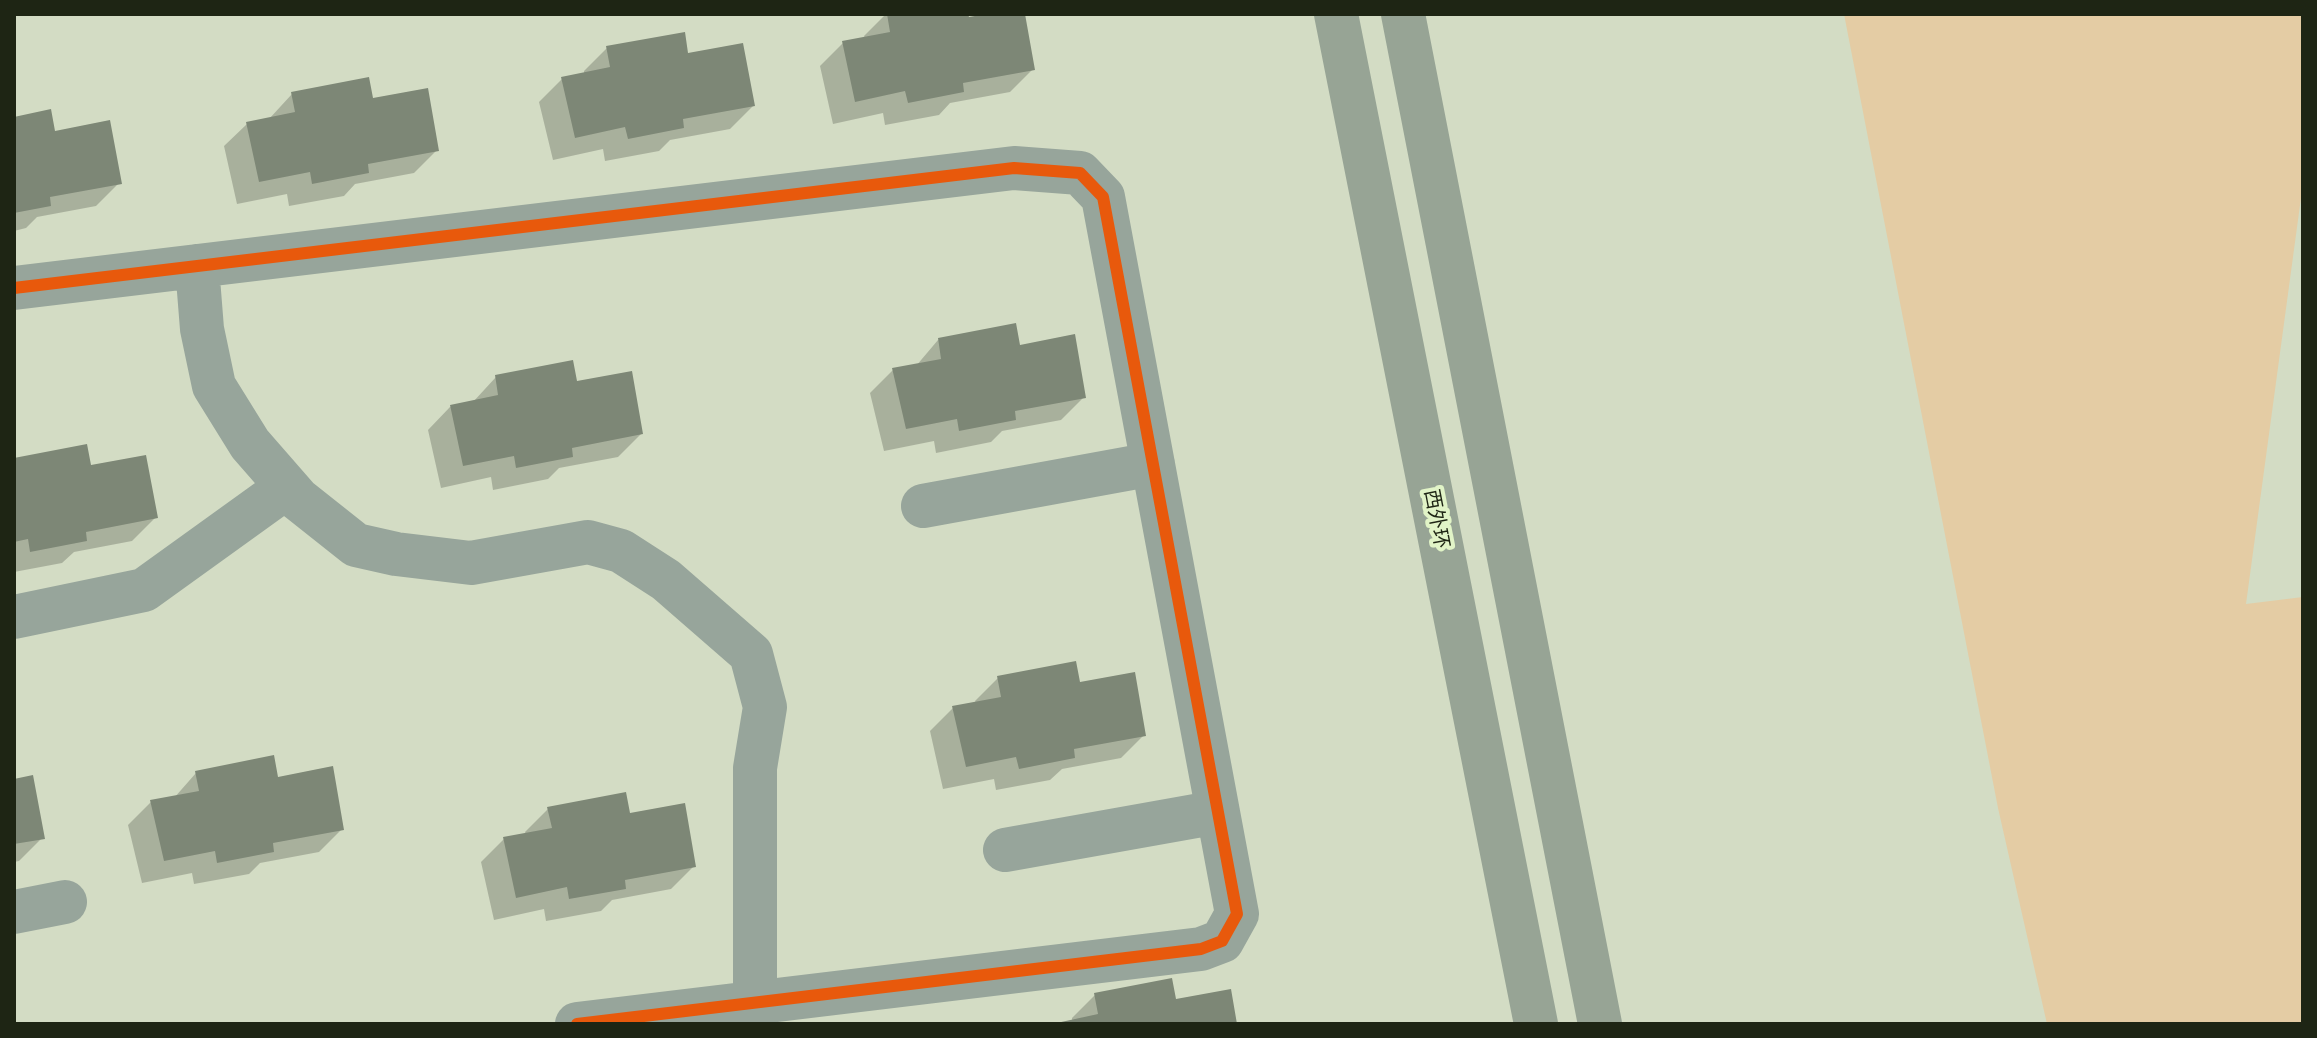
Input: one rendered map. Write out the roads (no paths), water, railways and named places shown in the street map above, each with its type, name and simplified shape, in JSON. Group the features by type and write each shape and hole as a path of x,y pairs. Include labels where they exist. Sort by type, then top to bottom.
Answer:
{"highway":[{"name":"西外环","path":"1336,14 1536,1024"},
{"path":"1403,14 1600,1024"}],"street":[{"path":"14,288 1014,168 1080,173 1103,197 1237,914 1222,941 1201,949 756,1013 577,1024"},
{"path":"197,266 202,329 214,386 250,444 287,487 356,545 396,554 471,563 588,542 621,551 666,580 751,654 765,707 755,768 756,1013"},
{"path":"923,506 1153,464"},
{"path":"14,617 144,590 287,487"},
{"path":"1005,850 1218,812"},
{"path":"14,912 65,902"}]}
